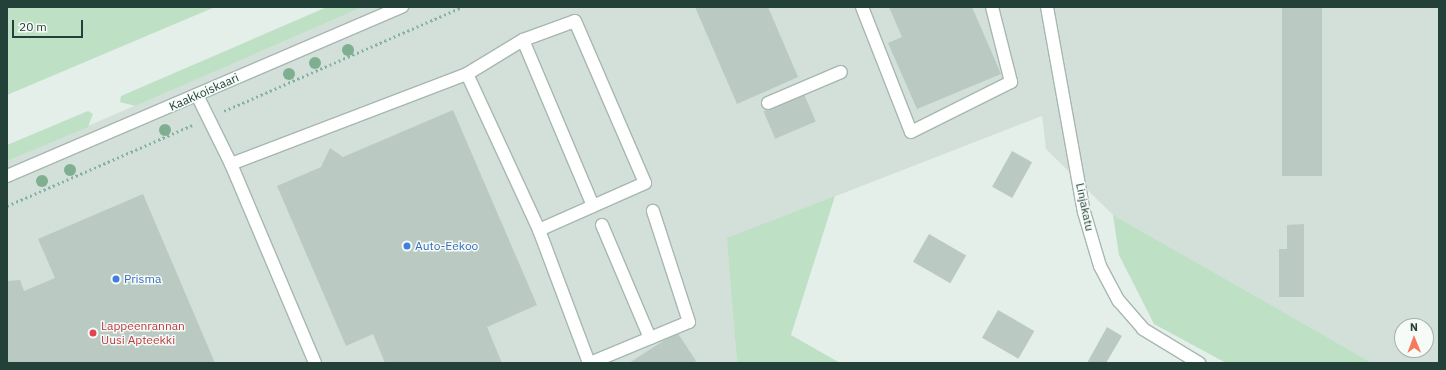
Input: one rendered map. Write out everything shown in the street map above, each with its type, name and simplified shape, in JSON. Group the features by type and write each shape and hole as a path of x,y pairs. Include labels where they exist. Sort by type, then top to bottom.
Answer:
{"street":[{"name":"Kaakkoiskaari","path":"7,176 402,7"},
{"path":"862,7 911,132 1011,82 992,7"},
{"name":"Linjakatu","path":"1047,7 1084,212 1100,266 1119,301 1143,329 1199,363"},
{"path":"230,164 467,74 523,40 575,21 645,183 539,230"},
{"path":"523,40 593,206"},
{"path":"768,103 842,72"},
{"path":"467,74 539,230 590,363 689,322 653,211"},
{"path":"197,95 230,164 315,363"},
{"path":"602,226 650,338"}],"path":[{"path":"7,206 462,7"}],"shaded area":[{"path":"363,7 1439,7 1439,363 1372,363 1113,215 1046,149 1042,116 728,238 737,363 7,363 7,161"}],"green space":[{"path":"7,7 215,7 7,95"},
{"path":"327,7 363,7 135,106 120,102 121,96"},
{"path":"88,111 93,114 88,127 7,161 7,145"},
{"path":"835,196 791,335 840,363 737,363 727,238"},
{"path":"1113,215 1372,363 1226,363 1154,324 1119,255"}],"building":[{"path":"695,7 768,7 798,77 737,104"},
{"path":"889,7 972,7 1001,74 917,109 888,43 902,37"},
{"path":"1282,7 1322,7 1322,176 1282,176"},
{"path":"804,94 816,122 775,139 763,111"},
{"name":"Auto-Eekoo","path":"453,110 537,305 487,327 502,363 385,363 373,334 346,346 277,186 321,167 330,148 343,157"},
{"path":"1012,151 1032,162 1012,198 992,187"},
{"name":"Prisma","path":"143,194 215,363 7,363 7,281 20,280 24,291 55,278 38,239"},
{"path":"1304,224 1304,297 1279,297 1279,249 1287,249 1287,225"},
{"path":"929,234 966,255 950,283 913,262"},
{"path":"998,310 1034,331 1018,359 982,338"},
{"path":"1107,327 1122,336 1106,363 1087,363"},
{"path":"677,332 696,361 693,363 629,363"}],"place":[{"name":"Auto-Eekoo","path":"407,246"},
{"name":"Prisma","path":"116,279"},
{"name":"Lappeenrannan Uusi Apteekki","path":"93,333"}]}
